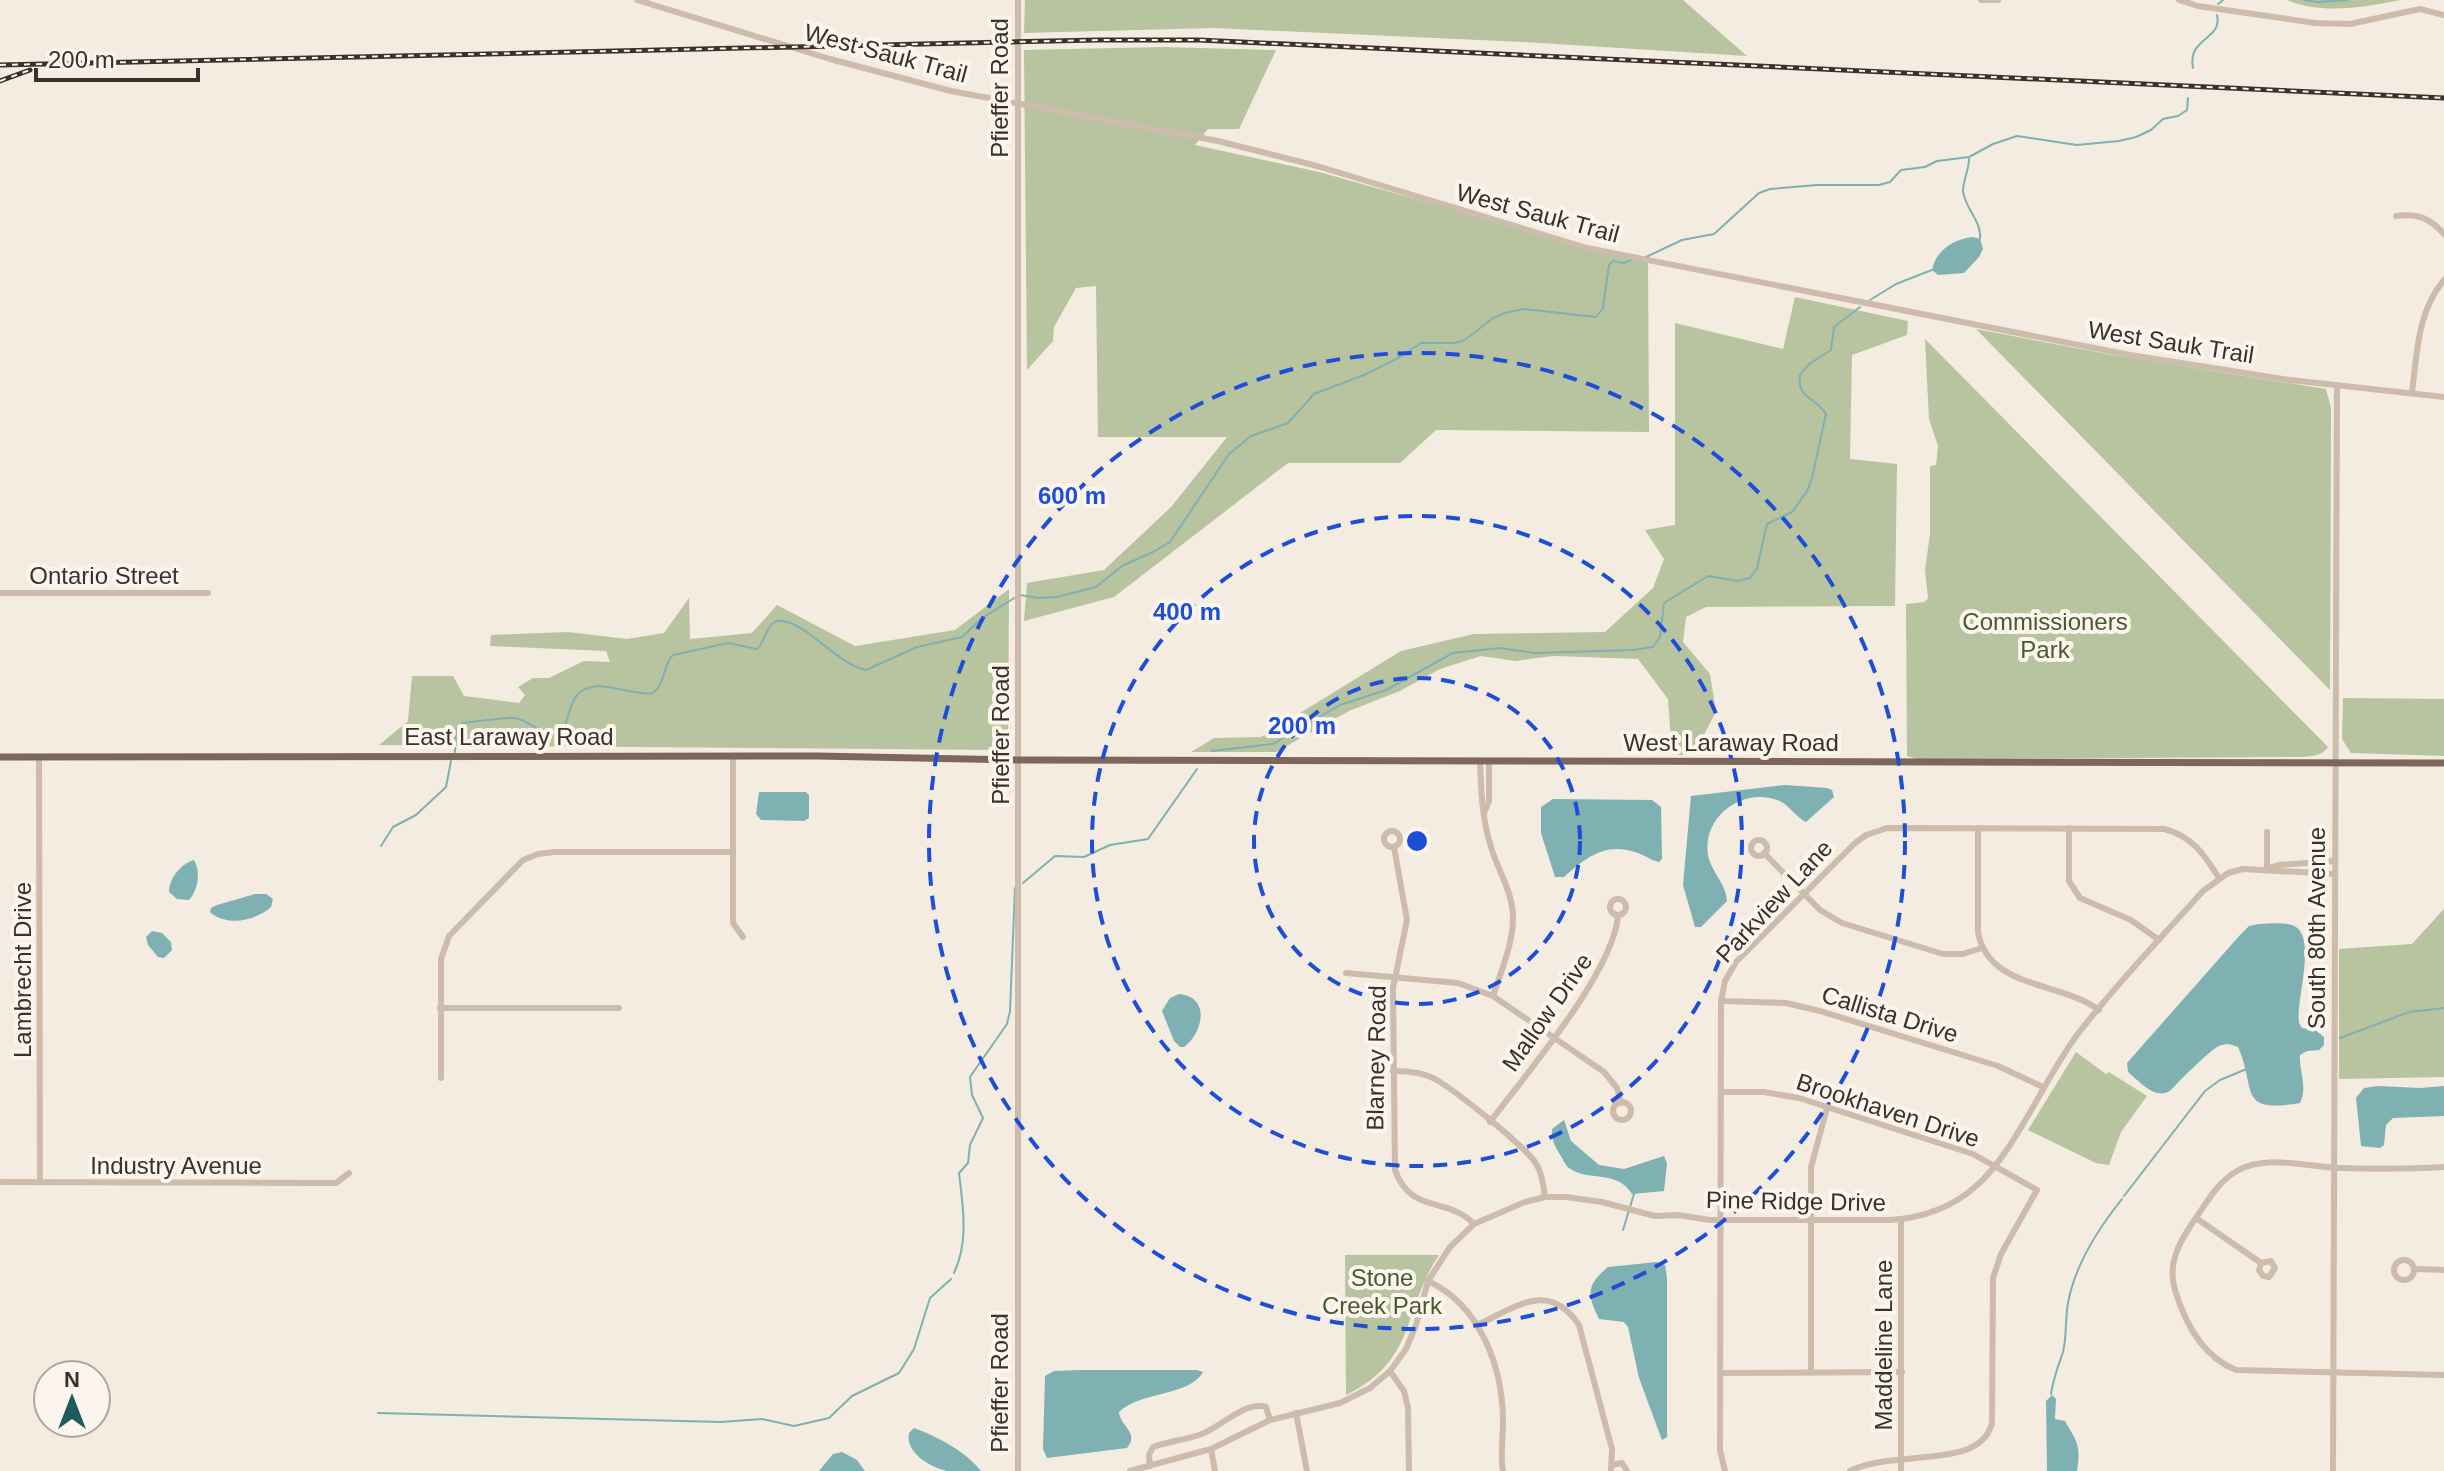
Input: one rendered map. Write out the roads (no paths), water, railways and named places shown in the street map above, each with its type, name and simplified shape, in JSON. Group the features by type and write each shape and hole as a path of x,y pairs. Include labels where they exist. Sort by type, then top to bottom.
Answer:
{"main road":[{"name":"East Laraway Road","path":"0,757 733,756 1019,760"},
{"name":"West Laraway Road","path":"1019,760 2444,763"}],"street":[{"name":"West Sauk Trail","path":"637,0 874,72 951,91 1218,141 1317,166 1587,248 2130,355 2444,397"},
{"name":"Pfieffer Road","path":"1018,0 1018,1471"},
{"path":"1981,0 1998,0"},
{"path":"2179,0 2198,6 2315,23 2350,24 2420,9 2444,15"},
{"path":"2396,216 2409,214 2428,219 2444,234"},
{"path":"2412,393 2425,310 2444,280"},
{"name":"South 80th Avenue","path":"2333,1471 2337,385"},
{"name":"Ontario Street","path":"0,593 208,593"},
{"path":"733,756 733,923 743,937"},
{"name":"Lambrecht Drive","path":"39,757 40,1182"},
{"path":"1485,761 1481,803 1491,846 1509,893 1513,920 1493,996"},
{"name":"Parkview Lane","path":"1725,1471 1720,1450 1721,1001 1725,981 1736,962 1854,844 1873,832 1894,827 2156,828 2177,833 2198,847 2219,878"},
{"path":"1978,828 1977,908 1982,948 1994,965 2008,975 2078,997 2099,1010"},
{"path":"2069,828 2069,881 2080,898 2131,920 2159,940"},
{"path":"2267,832 2267,869"},
{"name":"Blarney Road","path":"1394,847 1407,920 1395,976 1393,1163 1401,1183 1417,1201 1457,1210 1474,1224"},
{"path":"441,1078 441,959 449,936 523,860 554,852 732,852"},
{"path":"1764,853 1820,910 1842,923 1938,952 1963,954 1982,948"},
{"path":"2267,869 2278,865 2334,861"},
{"path":"2219,878 2243,869 2334,874"},
{"name":"Pine Ridge Drive","path":"1130,1471 1211,1449 1270,1420 1340,1403 1359,1394 1390,1371 1411,1337 1428,1281 1450,1247 1474,1224 1495,1213 1545,1197 1590,1200 1655,1216 1678,1215 1720,1220 1901,1220 1955,1202 1995,1166 2078,1034 2203,891 2219,878"},
{"name":"Mallow Drive","path":"1490,1122 1555,1037 1608,955 1618,915"},
{"path":"1346,973 1458,983 1493,996 1610,1077 1621,1103"},
{"name":"Callista Drive","path":"1721,1001 1786,1003 1820,1011 1998,1066 2043,1087"},
{"path":"440,1008 619,1008"},
{"path":"1393,1071 1410,1071 1433,1078 1490,1122 1535,1162 1543,1179 1545,1197"},
{"name":"Brookhaven Drive","path":"1721,1092 1776,1093 1827,1108 1973,1154 2037,1190 1994,1270 1992,1423 1988,1441 1975,1455"},
{"path":"1811,1371 1812,1162 1827,1108"},
{"path":"2444,1167 2334,1168 2281,1163 2252,1164 2219,1185 2175,1252 2172,1276 2177,1297 2197,1337 2209,1354 2226,1366 2247,1372 2444,1375"},
{"name":"Industry Avenue","path":"0,1182 336,1183 349,1173"},
{"path":"2196,1218 2261,1263"},
{"name":"Maddeline Lane","path":"1901,1220 1901,1467"},
{"path":"2415,1269 2444,1270"},
{"path":"1428,1281 1459,1300 1477,1325 1497,1375 1503,1422 1500,1452 1503,1471"},
{"path":"1477,1325 1525,1301 1550,1301 1570,1312 1579,1325 1612,1449 1611,1468 1622,1463 1627,1471"},
{"path":"1390,1371 1404,1391 1408,1408 1409,1471"},
{"path":"1720,1373 1902,1372"},
{"path":"1150,1466 1149,1455 1153,1447 1204,1433 1248,1408 1258,1405 1266,1407 1270,1420"},
{"path":"1296,1413 1307,1471"},
{"path":"1211,1449 1215,1471"},
{"path":"1850,1471 1870,1464 1901,1467 1945,1463"}],"water":[{"path":"1980,239 1983,249 1964,273 1938,275 1932,270 1942,251 1959,240"},
{"path":"1785,785 1827,788 1832,790 1834,797 1806,822 1781,802 1764,797 1751,798 1727,808 1711,829 1708,855 1727,901 1701,927 1695,927 1683,885 1691,796"},
{"path":"759,792 806,792 809,795 809,818 804,821 761,820 756,814"},
{"path":"1553,799 1652,800 1661,807 1662,859 1659,862 1635,852 1614,849 1587,859 1564,877 1555,877 1541,833 1541,807"},
{"path":"194,860 198,875 195,891 189,900 177,899 169,892 173,877 180,868"},
{"path":"255,894 266,894 273,899 271,907 257,916 233,921 210,912 217,905"},
{"path":"2292,925 2300,931 2304,941 2299,1023 2302,1028 2315,1030 2324,1037 2324,1045 2319,1050 2300,1055 2303,1085 2300,1103 2266,1105 2257,1101 2252,1095 2238,1047 2228,1044 2209,1053 2170,1091 2159,1093 2148,1089 2128,1072 2127,1063 2240,935 2249,926"},
{"path":"152,931 162,933 171,942 172,950 164,958 158,957 148,945 146,937"},
{"path":"1179,994 1196,1002 1201,1016 1196,1033 1184,1047 1174,1041 1162,1011 1170,998"},
{"path":"2444,1086 2444,1116 2393,1118 2386,1125 2384,1145 2380,1148 2361,1146 2356,1098 2364,1088"},
{"path":"1564,1120 1571,1141 1599,1165 1624,1169 1664,1156 1667,1163 1664,1191 1632,1194 1618,1181 1569,1168 1552,1136 1552,1129"},
{"path":"1657,1262 1665,1265 1667,1278 1667,1437 1662,1440 1639,1378 1628,1327 1624,1322 1599,1319 1591,1297 1592,1285 1608,1267"},
{"path":"1054,1371 1203,1372 1197,1380 1177,1390 1140,1400 1119,1412 1131,1438 1127,1448 1047,1458 1043,1449 1045,1376"},
{"path":"2052,1395 2056,1399 2055,1419 2065,1421 2077,1444 2077,1471 2047,1471 2046,1401"},
{"path":"914,1428 950,1445 981,1471 947,1471 926,1462 911,1446 909,1433"},
{"path":"842,1452 857,1460 865,1471 819,1471 833,1454"}],"waterway":[{"path":"2218,4 2223,0"},
{"path":"2304,0 2348,0"},
{"path":"2193,68 2195,50 2215,29 2217,15"},
{"path":"1646,257 1682,240 1714,234 1759,193 1770,189 1879,185 1890,182 1901,170 1969,157 2017,136 2077,145 2119,141 2151,130 2163,119 2178,116 2187,110 2188,98"},
{"path":"1969,159 1963,191 1978,226 1980,239"},
{"path":"1020,595 1057,597 1096,587 1122,566 1170,542 1229,454 1251,436 1288,423 1314,394 1364,375 1421,343 1465,340 1493,318 1505,313 1523,309 1596,317 1603,308 1609,265 1613,261 1624,263 1634,259"},
{"path":"1870,300 1896,284 1932,270"},
{"path":"1212,751 1273,744 1340,705 1386,690 1453,653 1500,648 1534,653 1653,647 1660,637 1664,603 1708,576 1737,581 1750,578 1757,568 1767,524 1792,512 1807,491 1826,414 1801,389 1800,375 1809,364 1831,350 1834,327 1860,307"},
{"path":"455,752 456,730 463,723 516,718 558,735 565,726 574,699 586,689 604,686 653,693 673,655 728,643 757,649 769,627 776,621 798,627 854,666 866,670 917,647 962,637 982,618 1016,597"},
{"path":"381,846 393,827 416,815 446,787 451,761"},
{"path":"1023,883 1055,856 1084,857 1110,845 1148,839 1197,769"},
{"path":"954,1273 963,1236 959,1173 968,1163 970,1145 983,1118 972,1095 970,1077 1007,1024 1015,888"},
{"path":"2340,1038 2409,1012 2444,1008"},
{"path":"2124,1196 2205,1091 2220,1080 2249,1068"},
{"path":"1623,1230 1634,1194"},
{"path":"2051,1394 2063,1352 2068,1303 2076,1275 2096,1235 2122,1199"},
{"path":"378,1413 721,1422 762,1419 794,1426 829,1418 852,1396 899,1373 914,1349 930,1298 951,1279"}],"railway":[{"path":"0,65 1199,40 2444,98"},
{"path":"0,81 30,70"}],"park label":[{"name":"Commissioners Park","path":"2045,635"},
{"name":"Stone Creek Park","path":"1382,1291"}]}
